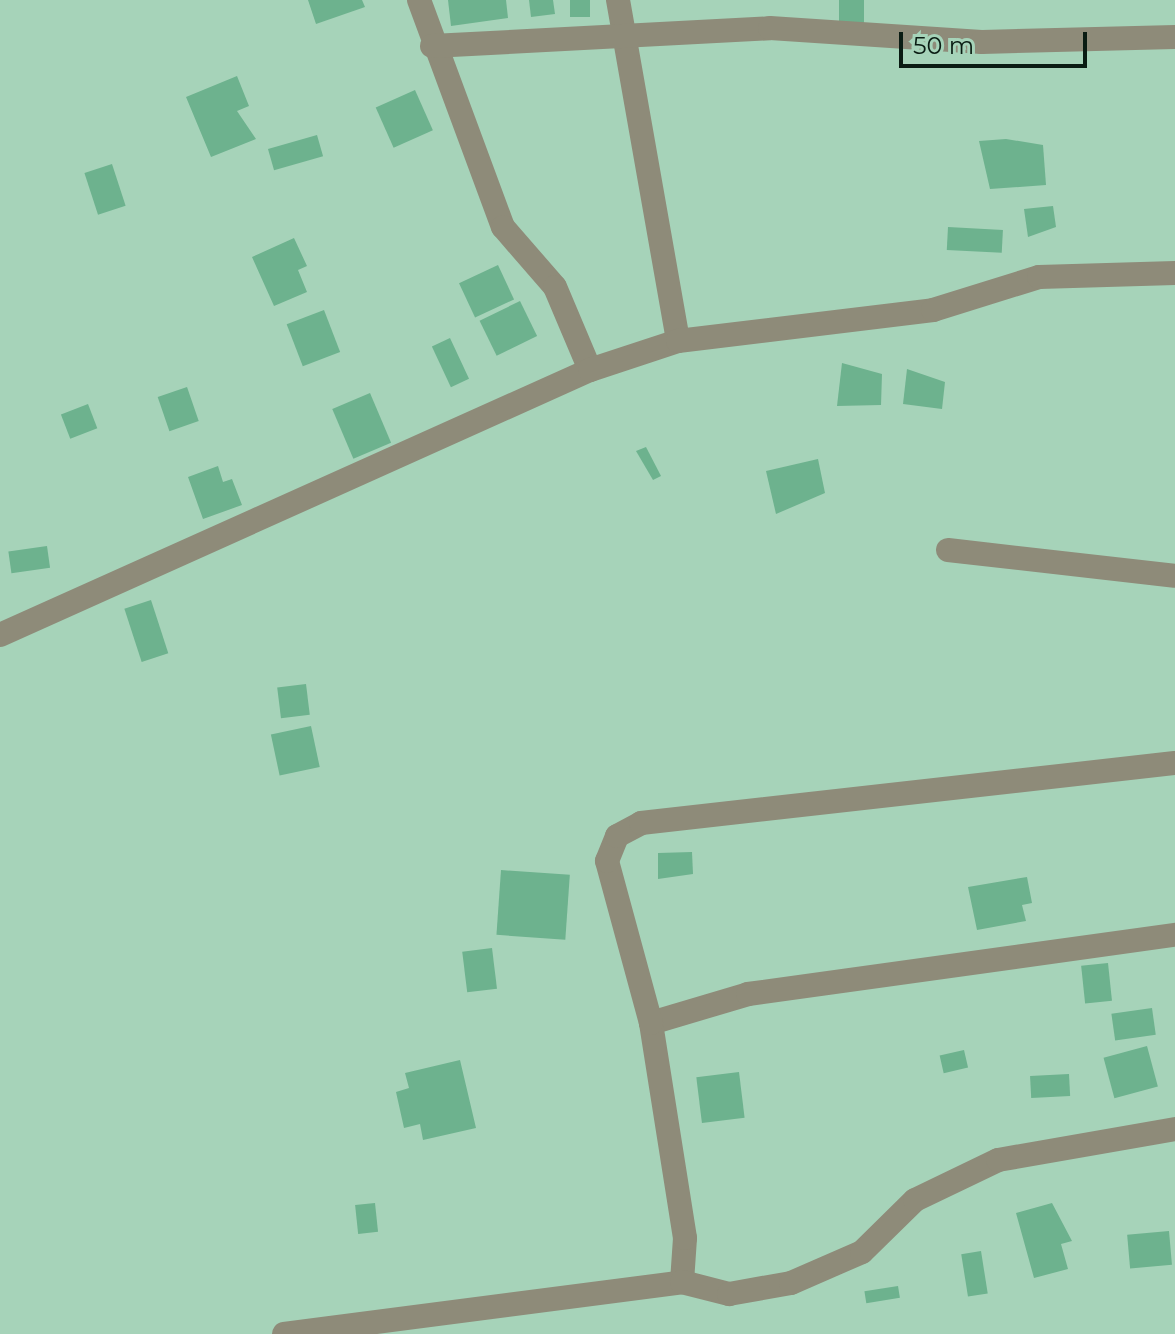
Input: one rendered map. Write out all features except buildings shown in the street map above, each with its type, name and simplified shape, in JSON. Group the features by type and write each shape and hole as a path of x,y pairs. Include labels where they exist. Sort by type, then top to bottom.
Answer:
{"street":[{"path":"419,0 432,46 503,227 555,287 590,370"},
{"path":"618,0 621,31 678,341"},
{"path":"432,46 621,31 770,28 982,42 1175,37"},
{"path":"0,635 590,370 678,341 933,310 1039,277 1175,273"},
{"path":"948,550 1175,576"},
{"path":"682,1282 685,1238 651,1023 621,934 607,861 617,836 641,823 1175,763"},
{"path":"651,1023 748,994 1175,935"},
{"path":"284,1334 682,1282 729,1294 791,1283 862,1252 915,1200 998,1160 1175,1129"}]}
